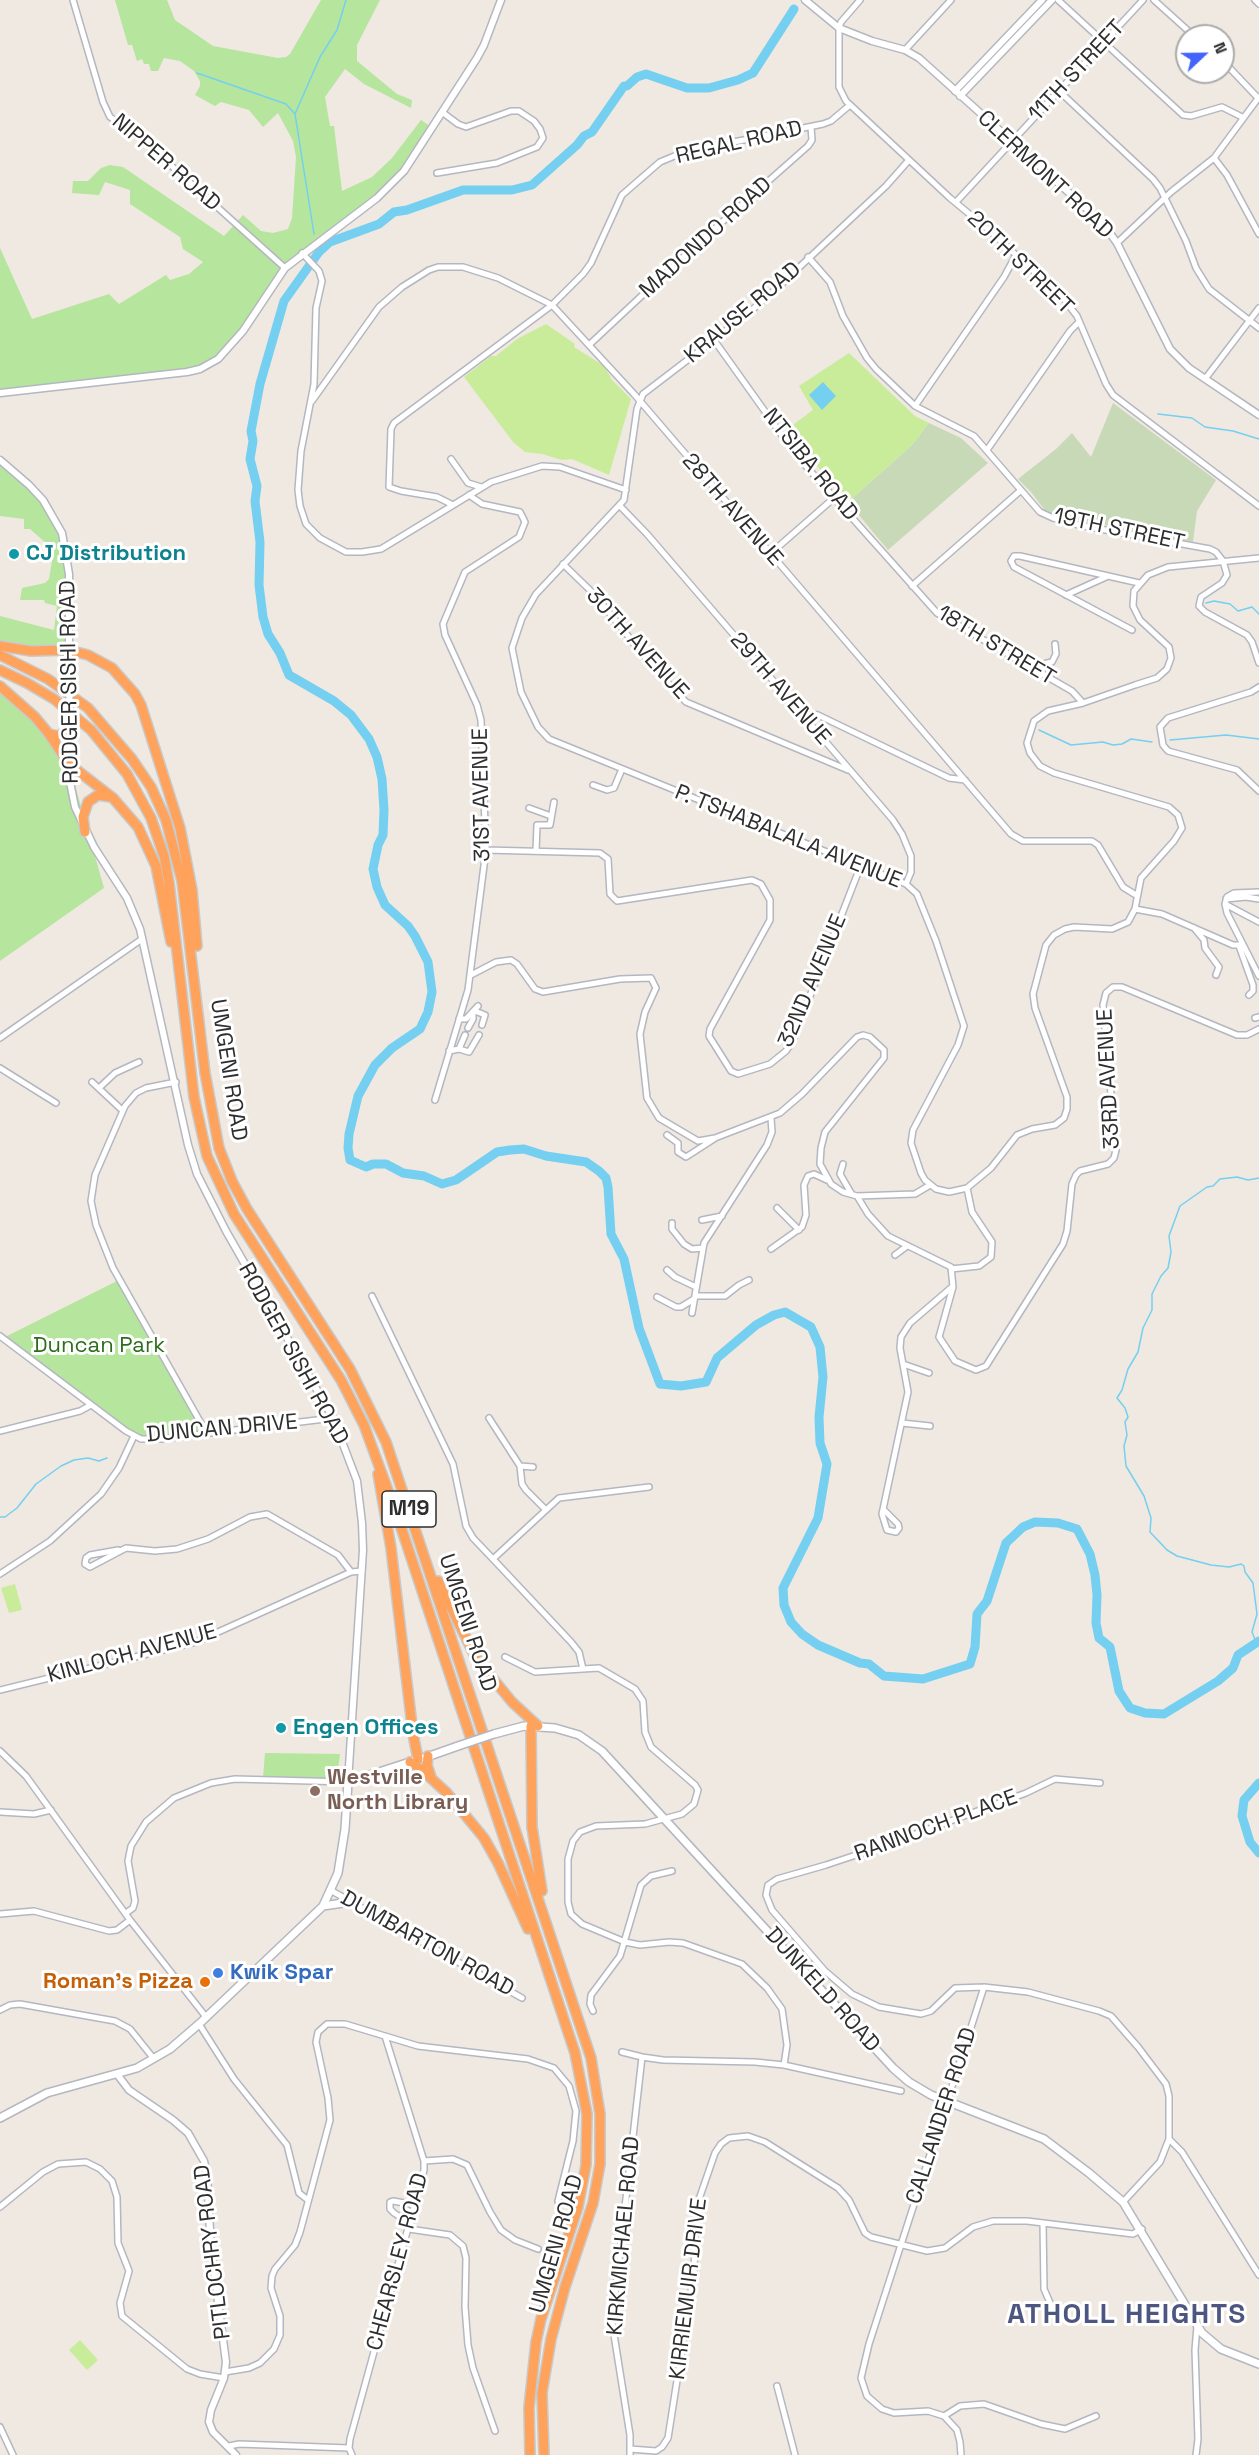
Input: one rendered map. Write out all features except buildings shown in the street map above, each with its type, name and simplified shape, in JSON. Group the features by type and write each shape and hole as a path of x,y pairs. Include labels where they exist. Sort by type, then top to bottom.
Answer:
{"highway":[{"path":"0,646 31,651 68,650 97,658 129,684 141,705 186,854 195,921 198,997"},
{"name":"UMGENI ROAD","path":"0,655 48,679 88,708 123,747 151,787 166,820 178,860 198,997 210,1109 225,1165 247,1209 363,1391 386,1442 578,2019 595,2077 600,2114 601,2148 593,2203 565,2287 551,2339 543,2393 544,2455"},
{"name":"UMGENI ROAD","path":"0,670 36,688 80,719 115,757 142,801 159,841 167,868 199,1125 218,1183 234,1214 341,1380 374,1448 580,2074 587,2114 588,2145 578,2206 536,2342 529,2408 530,2455"},
{"path":"0,686 25,706 49,734 69,764 113,798 138,827 156,866 189,1045"},
{"path":"49,734 62,735 70,730"},
{"path":"85,832 83,817 88,802 98,795 113,798"},
{"path":"374,1448 392,1548 414,1761 462,1809 484,1838 498,1863 550,1980"},
{"path":"407,1504 456,1621 476,1658 531,1726 530,1801 534,1852 539,1881 578,2019"},
{"path":"428,1756 427,1765 431,1777"}],"main road":[{"name":"DUNKELD ROAD","path":"348,1782 494,1734 531,1726 571,1732 596,1745 667,1819 893,2068 920,2089 1044,2139 1123,2202 1142,2229 1197,2326 1221,2349 1259,2364"},
{"name":"RODGER SISHI ROAD","path":"0,2118 47,2093 117,2074 154,2059 170,2049 323,1906 338,1874 344,1845 348,1782"},
{"path":"323,1906 350,1902"}],"street":[{"name":"NIPPER ROAD","path":"73,0 103,102 110,117 136,134 285,268"},
{"path":"0,393 187,372 206,367 218,359 233,344 285,268 304,256 394,183 484,45 501,0"},
{"name":"CLERMONT ROAD","path":"805,0 839,28 904,50 927,64 1090,213 1117,243 1170,349 1184,364 1259,415"},
{"path":"839,28 841,22 860,0"},
{"path":"904,50 951,0"},
{"path":"955,91 1042,0"},
{"path":"960,96 1054,0 1183,115 1191,116 1222,107 1242,117"},
{"name":"11TH STREET","path":"956,202 1143,0"},
{"path":"1154,0 1181,24"},
{"path":"1255,0 1259,4"},
{"name":"20TH STREET","path":"839,28 839,87 850,105 1063,298 1079,322 1113,395 1259,506"},
{"path":"1117,243 1164,198 1214,158 1242,117 1259,98 1235,73"},
{"path":"1059,91 1153,179 1186,240 1196,268 1209,289 1259,328"},
{"name":"REGAL ROAD","path":"552,305 589,267 622,195 660,162 684,152 831,121 850,105"},
{"path":"437,173 496,163 537,147 543,138 534,121 519,111 511,111 466,127 442,112"},
{"name":"MADONDO ROAD","path":"589,345 687,253 808,146 812,140 811,126"},
{"path":"1214,158 1227,176 1259,234"},
{"name":"KRAUSE ROAD","path":"639,402 648,390 776,289 886,186 909,160"},
{"path":"915,406 1004,277 1016,255"},
{"path":"304,256 319,271 322,281 316,308 312,401 301,451 298,490 300,506 306,524 320,538 346,552 371,551 393,542 481,487 517,472 551,465 626,490 639,402"},
{"name":"19TH STREET","path":"808,258 830,282 843,316 867,358 898,392 915,406 969,433 987,450 1040,512 1053,518 1133,536 1210,549 1216,552 1223,561"},
{"name":"28TH AVENUE","path":"312,401 379,307 402,287 429,270 448,266 463,267 498,278 552,305 639,402 1007,830 1018,840 1083,839 1095,843 1123,887 1136,895"},
{"path":"453,505 437,497 389,487 392,426 403,415 552,305"},
{"path":"1205,379 1259,308"},
{"path":"987,450 1070,331 1079,322"},
{"name":"NTSIBA ROAD","path":"714,340 783,438 912,586"},
{"path":"451,459 468,483 481,487"},
{"name":"RODGER SISHI ROAD","path":"0,460 43,500 62,533 69,574 69,764 75,807 85,832 127,898 142,939 176,1082 188,1145 202,1185 333,1418 357,1481 362,1523 362,1571 348,1782"},
{"name":"P. TSHABALALA AVENUE","path":"626,490 620,506 536,594 514,636 512,654 517,678 532,717 546,737 906,884 917,894 924,906 964,1026 958,1044 913,1130 914,1154 921,1173 930,1185"},
{"path":"912,586 1020,491"},
{"name":"31ST AVENUE","path":"435,1100 471,975 486,850 481,720 477,705 445,635 443,624 465,572 519,537 525,522 524,515 520,512 482,504 469,495"},
{"path":"770,554 834,498"},
{"name":"29TH AVENUE","path":"620,506 647,534 802,714 902,834 912,865 906,884"},
{"path":"1132,630 1014,567 1011,561 1016,555 1139,583"},
{"path":"771,1250 799,1230 805,1220 806,1180 814,1174 827,1180 837,1189 857,1196 915,1194 930,1185 949,1192 967,1188 991,1168 1017,1135 1032,1128 1055,1125 1066,1114 1067,1097 1034,1001 1034,988 1048,941 1059,932 1070,928 1117,927 1128,922 1135,909 1141,878 1180,834 1181,822 1178,815 1162,804 1048,771 1033,759 1027,738 1038,716 1048,711 1083,703 1162,675 1170,664 1171,653 1166,643 1140,620 1134,611 1132,595 1139,583 1148,575 1162,568 1259,558"},
{"path":"1223,561 1227,572 1226,578 1201,597 1199,606 1205,612 1247,635 1259,663"},
{"name":"30TH AVENUE","path":"563,564 594,594 654,668 686,702 850,770"},
{"path":"1066,595 1108,576"},
{"name":"18TH STREET","path":"912,586 942,616 1076,694 1083,703"},
{"path":"1030,667 1052,662 1056,654 1055,644"},
{"path":"1259,687 1251,692 1168,718 1160,727 1162,745 1168,751 1237,770 1246,776 1259,791"},
{"path":"802,714 818,715 949,778 965,780"},
{"path":"593,785 607,790 614,788 622,769"},
{"path":"536,851 537,825 549,826 554,802"},
{"path":"529,808 551,816"},
{"name":"32ND AVENUE","path":"486,850 604,855 608,862 610,894 617,901 752,880 764,887 770,900 770,920 710,1029 709,1036 730,1071 738,1074 770,1064 786,1051 792,1042 861,865"},
{"path":"1225,901 1234,893 1259,892"},
{"path":"1225,901 1246,897 1259,899"},
{"path":"1225,901 1259,922"},
{"path":"1225,901 1253,986 1253,991 1249,995"},
{"path":"1135,909 1162,914 1241,945 1259,976"},
{"path":"1194,927 1219,967 1216,975"},
{"path":"0,1038 142,939"},
{"path":"471,975 496,962 511,960 517,964 534,989 543,992 620,979 651,978 656,988 645,1012 640,1034 648,1103 659,1118 700,1141 771,1118 790,1104 857,1037 867,1036 881,1046 885,1053 884,1058 825,1132 820,1164 827,1180"},
{"name":"33RD AVENUE","path":"951,1269 953,1287 939,1334 940,1340 959,1364 976,1370 983,1369 1063,1244 1068,1231 1072,1184 1076,1175 1080,1171 1108,1164 1114,1158 1116,1150 1103,1005 1104,996 1108,991 1116,986 1122,987 1237,1035 1247,1035 1259,1029"},
{"path":"459,1019 466,1019 475,1010"},
{"path":"475,1010 485,1015 482,1024"},
{"path":"468,1029 475,1010"},
{"path":"459,1049 465,1035"},
{"path":"449,1051 459,1049 470,1052 479,1035"},
{"path":"99,1088 115,1073 139,1062"},
{"path":"0,1068 56,1104"},
{"path":"176,1082 141,1090 132,1096 122,1110 93,1182 91,1193 94,1216 113,1268 206,1432"},
{"path":"92,1083 122,1110"},
{"path":"692,1313 703,1248 767,1145 772,1132 771,1118"},
{"path":"667,1135 678,1143 678,1152 686,1157 715,1138"},
{"path":"843,1164 840,1174 850,1193"},
{"path":"857,1196 862,1206 883,1232 907,1246 946,1263 951,1269 979,1266 991,1257 992,1242 973,1215 967,1188"},
{"path":"777,1208 799,1230"},
{"path":"702,1220 722,1216"},
{"path":"672,1223 672,1229 684,1244 692,1249 703,1248"},
{"path":"895,1255 907,1246"},
{"path":"667,1270 675,1277 696,1287"},
{"path":"657,1297 676,1307 681,1307 694,1297 725,1296 749,1280"},
{"path":"884,1510 908,1392 900,1342 905,1329 953,1287"},
{"path":"372,1296 453,1464 466,1526 473,1538 571,1642 579,1652 583,1669"},
{"name":"DUNCAN DRIVE","path":"0,1336 134,1436 151,1440 333,1418"},
{"path":"903,1364 929,1373"},
{"path":"0,1431 81,1411 91,1405"},
{"path":"489,1418 520,1466 523,1487 546,1510"},
{"path":"902,1423 930,1426"},
{"path":"0,1574 50,1541 95,1500 119,1468 134,1436"},
{"path":"520,1466 533,1467"},
{"path":"493,1560 562,1496 649,1487"},
{"path":"118,1550 91,1566 85,1564 89,1556 118,1550 134,1547 155,1551 177,1549 208,1539 250,1517 267,1514 338,1556 351,1572"},
{"name":"KINLOCH AVENUE","path":"0,1690 196,1642 351,1572 362,1571"},
{"path":"506,1657 535,1672 594,1668 604,1670 639,1692 643,1701 645,1732 651,1747 697,1788 698,1796 692,1807 682,1814 630,1826 591,1827 580,1832 571,1845 568,1859 568,1902 571,1914 582,1924 625,1942 640,1945 683,1943 739,1962 747,1967 767,1988 782,2009 787,2045 784,2065"},
{"path":"0,1751 20,1769 130,1920 206,2017"},
{"path":"126,1914 133,1908 135,1901 128,1861 131,1846 146,1822 174,1798 211,1783 235,1779 348,1782"},
{"name":"RANNOCH PLACE","path":"984,1987 955,1988 931,2011 921,2014 887,2009 861,2000 825,1971 772,1910 766,1895 768,1885 772,1881 880,1847 1026,1793 1055,1779 1100,1783"},
{"path":"0,1812 34,1814 51,1810"},
{"path":"593,2011 590,2004 591,1995 618,1960 641,1884 651,1876 672,1871"},
{"name":"DUMBARTON ROAD","path":"332,1891 522,1998"},
{"path":"0,1914 34,1911 109,1931 117,1930 130,1920"},
{"path":"984,1987 1028,1992 1099,2011 1114,2019 1166,2084 1169,2096 1168,2139 1160,2162 1123,2202"},
{"name":"CALLANDER ROAD","path":"944,2416 928,2411 886,2411 870,2401 862,2385 863,2363 984,1987"},
{"path":"0,2010 10,2005 20,2004 115,2020 130,2029 154,2059"},
{"path":"0,2207 38,2176 58,2164 86,2162 100,2169 112,2181 117,2197 118,2242 129,2271 120,2304 123,2316 188,2369 200,2374 225,2375 255,2366 265,2359 276,2346 280,2335 272,2276 275,2269 295,2246 330,2120 328,2098 316,2049 318,2032 327,2024 340,2023 418,2046 528,2059 554,2068 569,2086 576,2110 573,2141 558,2201"},
{"path":"199,2024 234,2079 287,2145 292,2156 299,2193 302,2198 308,2200"},
{"name":"CHEARSLEY ROAD","path":"349,2448 423,2176 424,2161 385,2036"},
{"path":"622,2052 642,2058 784,2065 901,2091"},
{"name":"KIRKMICHAEL ROAD","path":"630,2452 612,2322 642,2058"},
{"name":"PITLOCHRY ROAD","path":"117,2074 129,2090 188,2133 204,2161 207,2175 211,2249 226,2356 225,2375 211,2410 209,2422 213,2432 236,2455"},
{"name":"KIRRIEMUIR DRIVE","path":"630,2452 656,2451 669,2438 694,2272 696,2208 715,2153 724,2141 742,2136 765,2142 842,2192 849,2200 865,2233 876,2240 933,2251 945,2248 973,2226 1017,2220 1133,2234 1142,2229"},
{"path":"1168,2139 1182,2152 1259,2275"},
{"path":"424,2161 453,2159 467,2165 501,2230 515,2240 538,2249"},
{"path":"416,2205 390,2202 390,2208 410,2227 450,2235 463,2246 466,2258 465,2307 468,2345 473,2368 495,2432"},
{"path":"1043,2223 1044,2289 1055,2314"},
{"path":"1196,2455 1198,2433 1195,2350 1197,2326"},
{"path":"777,2386 795,2455"},
{"path":"961,2455 959,2435 944,2416 960,2406 984,2404 1041,2424 1065,2429 1096,2416"},
{"path":"0,2427 13,2455"},
{"path":"229,2446 239,2444 349,2448 352,2455"}],"green space":[{"path":"115,0 167,0 175,20 213,46 278,58 290,54 321,0 380,0 357,45 357,61 397,94 412,100 411,108 364,84 345,69 325,97 330,126 334,126 342,191 372,177 392,158 421,120 431,127 394,182 285,267 243,331 224,352 193,370 0,392 0,248 32,319 109,294 119,304 166,275 170,280 189,274 203,262 183,249 180,237 130,204 130,190 105,182 99,195 72,193 73,181 88,181 101,168 110,165 123,167 224,236 243,215 261,231 273,233 288,229 292,218 296,157 293,141 278,113 263,127 249,110 221,102 215,106 195,95 200,81 194,71 180,61 164,58 158,71 151,71 149,64 144,64 142,59 137,61 132,45 128,45"},
{"path":"546,324 575,344 574,347 604,366 612,380 631,399 609,475 572,459 562,460 525,452 513,442 464,377 517,339"},
{"path":"849,353 915,416 929,423 911,446 848,502 786,430 813,410 799,386"},
{"path":"1113,403 1216,480 1197,511 1193,542 1047,513 1018,479 1056,449 1072,433 1091,457"},
{"path":"929,423 961,438 988,463 888,550 848,502 911,446"},
{"path":"0,461 34,491 56,520 67,558 67,649 0,645 0,616 54,630 57,606 45,603 44,600 20,600 22,588 45,583 49,579 52,561 47,544 30,529 24,529 24,519 0,516"},
{"path":"0,687 9,692 69,764 104,888 0,961"},
{"name":"Duncan Park","path":"119,1280 206,1432 152,1440 134,1436 3,1338"},
{"path":"15,1584 22,1610 9,1613 1,1588"},
{"path":"265,1753 340,1754 337,1777 321,1782 263,1778"},
{"path":"80,2340 98,2360 87,2370 69,2350"}],"water":[{"path":"823,382 836,396 822,410 809,395"}],"waterway":[{"path":"295,114 320,57 337,30 346,0"},
{"path":"794,9 753,73 709,88 687,88 646,74 637,77 624,86 592,132 584,136 532,185 512,190 463,190 407,210 394,212 379,224 330,242 319,252 284,301 260,384 251,431 253,441 250,459 257,486 255,501 260,542 259,585 263,617 268,634 280,653 289,675 334,701 351,715 369,739 377,757 382,779 384,810 383,835 378,845 373,869 377,887 385,905 408,926 415,936 428,962 432,992 428,1012 420,1029 392,1048 375,1065 358,1096 349,1134 350,1160 366,1167 373,1164 386,1164 403,1173 424,1176 442,1184 456,1180 497,1152 510,1150 524,1149 546,1156 586,1162 599,1171 606,1178 608,1187 611,1234 624,1259 639,1328 660,1384 681,1386 706,1382 717,1358 756,1325 774,1315 785,1312 811,1327 820,1347 823,1377 819,1417 820,1443 827,1464 818,1518 783,1588 784,1605 791,1622 802,1634 818,1645 860,1663 869,1664 884,1676 923,1679 970,1664 975,1647 977,1614 987,1601 1006,1543 1023,1527 1035,1522 1058,1523 1077,1529 1090,1554 1095,1575 1096,1623 1099,1638 1110,1647 1119,1691 1130,1708 1145,1713 1164,1714 1218,1681 1233,1668 1238,1655 1259,1641"},
{"path":"197,73 286,104 295,114 314,234"},
{"path":"319,246 319,252"},
{"path":"1158,414 1192,418 1205,427 1233,431 1259,439"},
{"path":"1206,603 1214,601 1230,604 1238,611 1252,607 1259,614"},
{"path":"1039,730 1071,745 1103,742 1113,745 1122,744 1131,739 1152,742"},
{"path":"1170,740 1226,735 1259,739"},
{"path":"1256,1642 1252,1632 1257,1614 1253,1583 1245,1572 1244,1566 1241,1564 1229,1567 1211,1565 1177,1556 1167,1550 1150,1532 1151,1518 1144,1496 1126,1466 1124,1446 1127,1435 1125,1422 1128,1417 1125,1408 1117,1398 1122,1390 1128,1369 1138,1352 1143,1328 1152,1310 1152,1294 1168,1268 1171,1252 1169,1236 1180,1206 1207,1187 1213,1186 1220,1179 1259,1178"},
{"path":"0,1517 5,1517 17,1508 36,1484 61,1466 74,1460 88,1458 99,1461 107,1458"},
{"path":"1259,1783 1244,1800 1242,1816 1250,1842 1259,1853"}],"place":[{"name":"CJ Distribution","path":"14,554"},
{"name":"Engen Offices","path":"281,1728"},
{"name":"Westville North Library","path":"315,1791"},
{"name":"Kwik Spar","path":"218,1973"},
{"name":"Roman's Pizza","path":"205,1982"}],"district":[{"name":"ATHOLL HEIGHTS","path":"1127,2315"}]}
